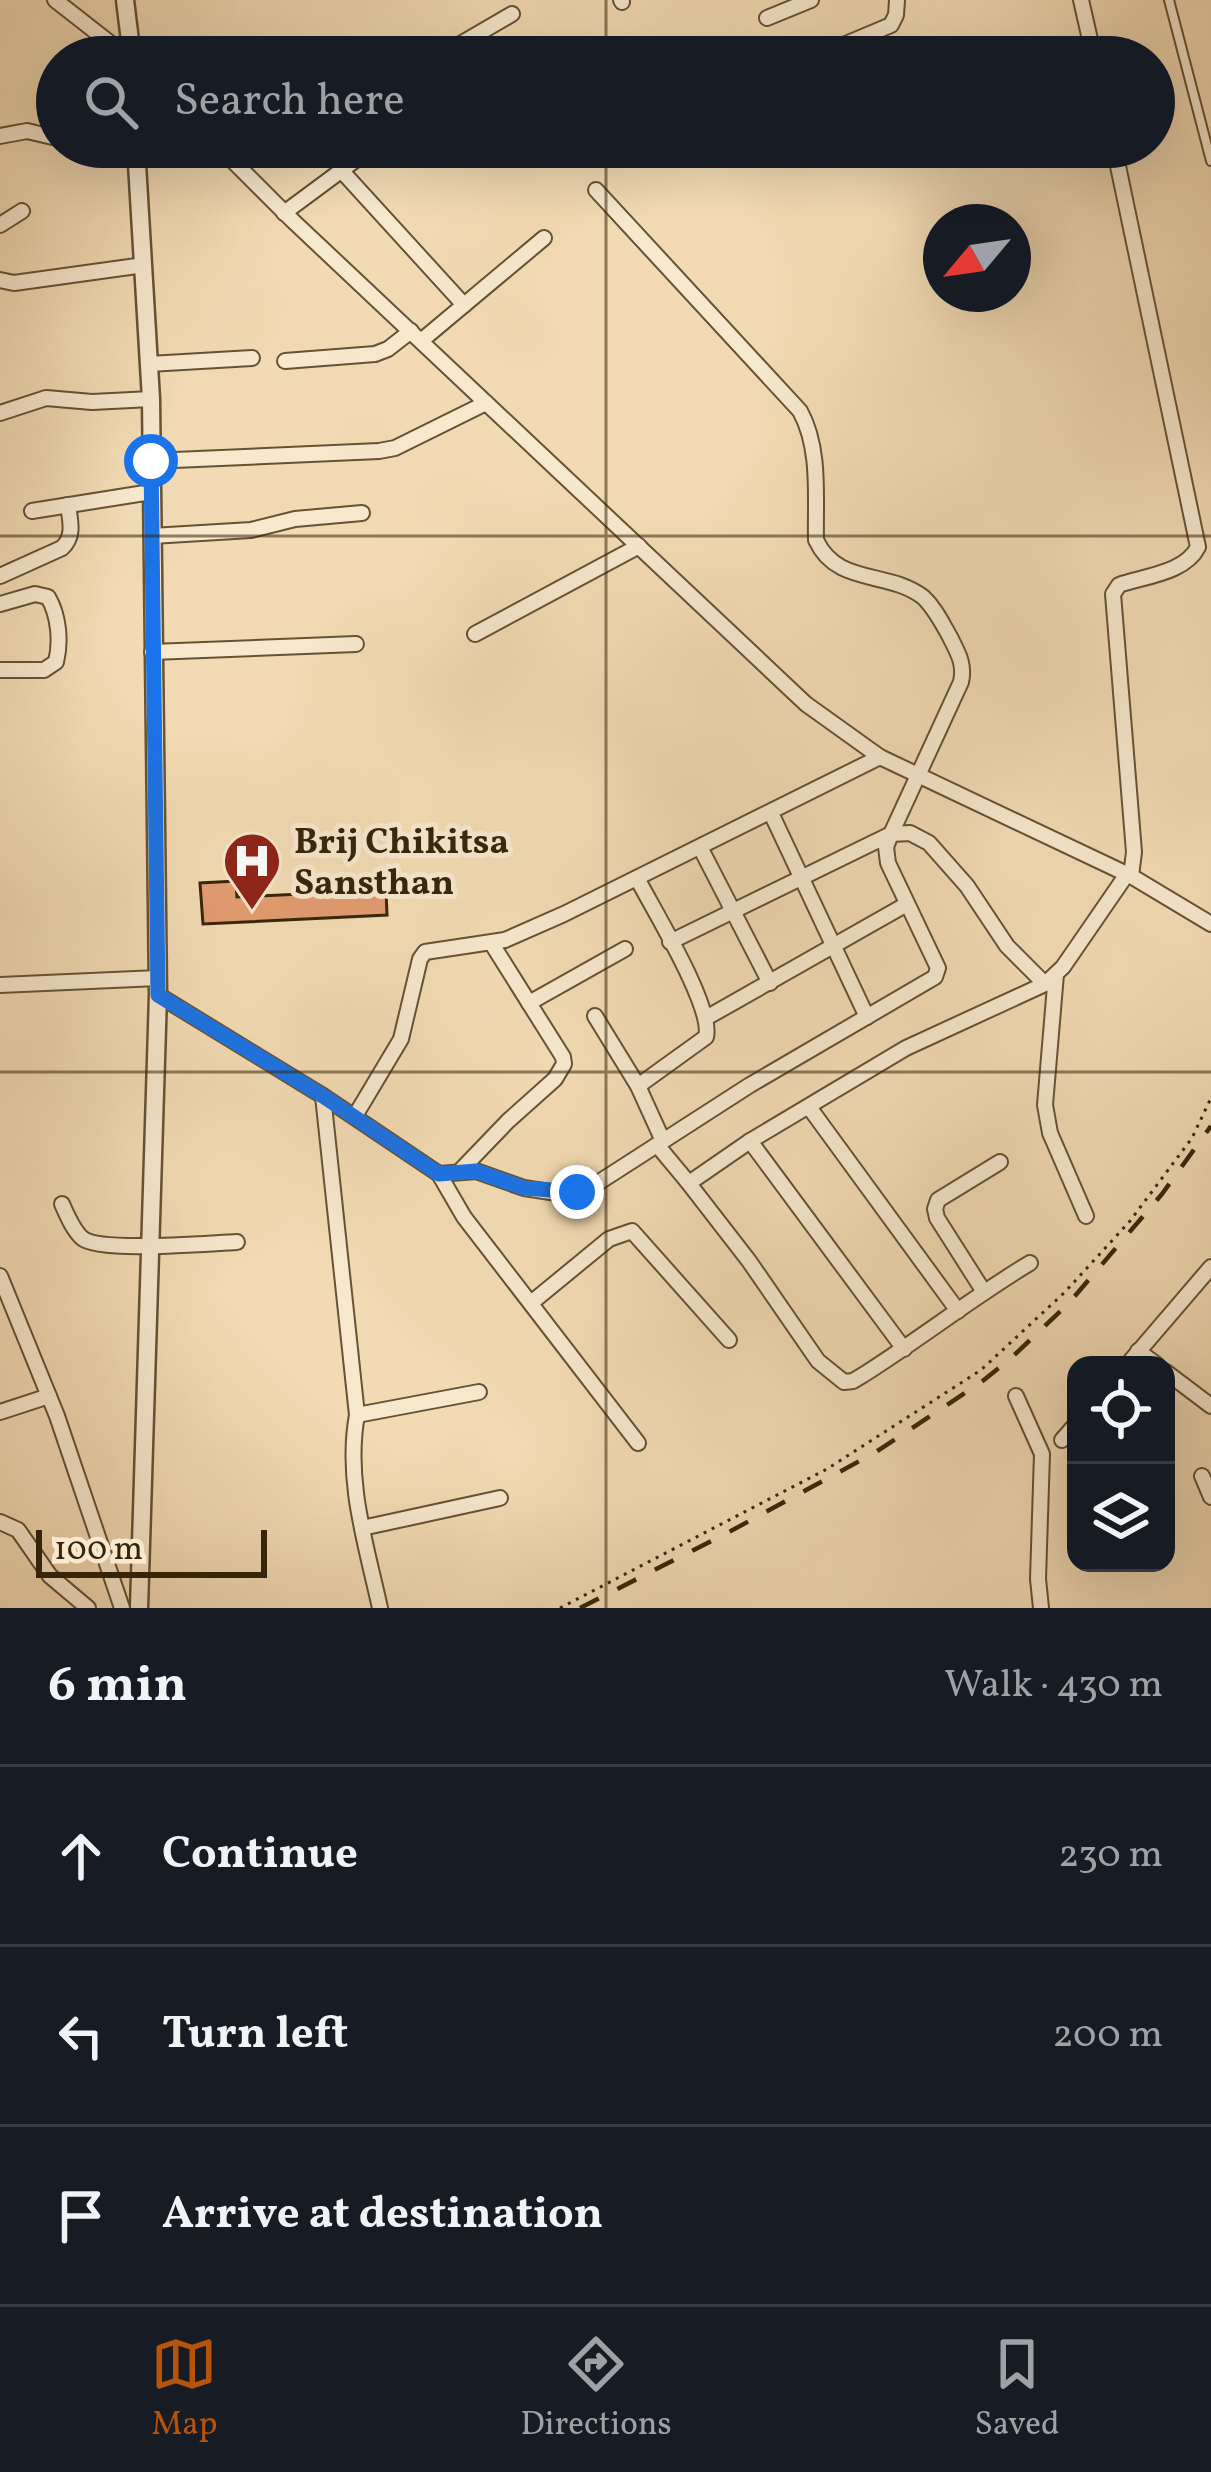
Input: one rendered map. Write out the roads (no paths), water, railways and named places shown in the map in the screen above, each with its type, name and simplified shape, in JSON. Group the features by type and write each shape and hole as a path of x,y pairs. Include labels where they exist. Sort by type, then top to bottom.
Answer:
{"street":[{"path":"55,0 102,36"},
{"path":"125,0 128,36"},
{"path":"766,17 812,0"},
{"path":"865,36 891,25 897,0"},
{"path":"1082,0 1090,36"},
{"path":"474,36 512,14"},
{"path":"0,136 36,132"},
{"path":"137,168 151,399 158,986 139,1608"},
{"path":"240,168 806,704 880,757 1129,875 1211,924"},
{"path":"687,1181 906,1048 1050,979 1129,875 1133,852 1113,594 1119,585 1180,566 1198,547 1118,168"},
{"path":"284,213 340,169 464,305"},
{"path":"439,1174 476,1171 524,1188 577,1192 590,1188 750,1085 935,977 938,968 888,863 886,847 956,696 964,670 959,656 924,598 906,587 844,569 822,553 816,540 811,440 800,411 596,190"},
{"path":"0,226 22,211"},
{"path":"285,361 375,354 416,336 464,305 544,238"},
{"path":"0,280 14,283 144,265"},
{"path":"149,364 252,358"},
{"path":"0,413 46,398 151,399"},
{"path":"151,461 379,451 395,448 486,403"},
{"path":"32,511 151,492"},
{"path":"0,576 69,542 68,505"},
{"path":"152,536 250,530 295,519 362,513"},
{"path":"475,634 639,546"},
{"path":"0,604 34,594 48,597 60,647 56,662 44,670 0,670"},
{"path":"152,652 356,644"},
{"path":"355,1116 401,1039 425,952 492,944 564,914 880,757"},
{"path":"771,813 867,1017"},
{"path":"670,943 892,834 910,833 929,844 968,886 1007,946 1050,979"},
{"path":"700,848 770,983"},
{"path":"637,878 699,998 709,1028 706,1037 638,1086"},
{"path":"706,1018 908,904"},
{"path":"459,1172 564,1064 492,944"},
{"path":"529,1003 626,949"},
{"path":"1050,979 1045,1105 1050,1133 1086,1216"},
{"path":"0,985 158,986 439,1174 464,1216 638,1443"},
{"path":"595,1016 638,1086 660,1143 833,1376 853,1381 1030,1263"},
{"path":"323,1096 357,1415 352,1464 380,1608"},
{"path":"809,1106 958,1312"},
{"path":"750,1141 904,1349"},
{"path":"984,1292 935,1209 938,1200 1000,1162"},
{"path":"62,1204 84,1240 93,1244 237,1242"},
{"path":"531,1304 609,1239 632,1231 729,1340"},
{"path":"1134,1356 1211,1267"},
{"path":"0,1276 49,1396 122,1608"},
{"path":"1138,1351 1145,1356"},
{"path":"1175,1379 1211,1406"},
{"path":"357,1415 479,1392"},
{"path":"0,1412 49,1396"},
{"path":"1016,1396 1042,1454 1041,1608"},
{"path":"1062,1440 1067,1434"},
{"path":"1202,1476 1211,1497"},
{"path":"362,1528 500,1498"},
{"path":"0,1522 18,1530 50,1576 88,1608"}],"lane":[{"path":"1169,0 1211,161"}],"railway":[{"path":"580,1608 876,1452 980,1383 1069,1303 1162,1194 1211,1126"}],"place":[{"name":"Brij Chikitsa Sansthan","path":"252,912"}]}
